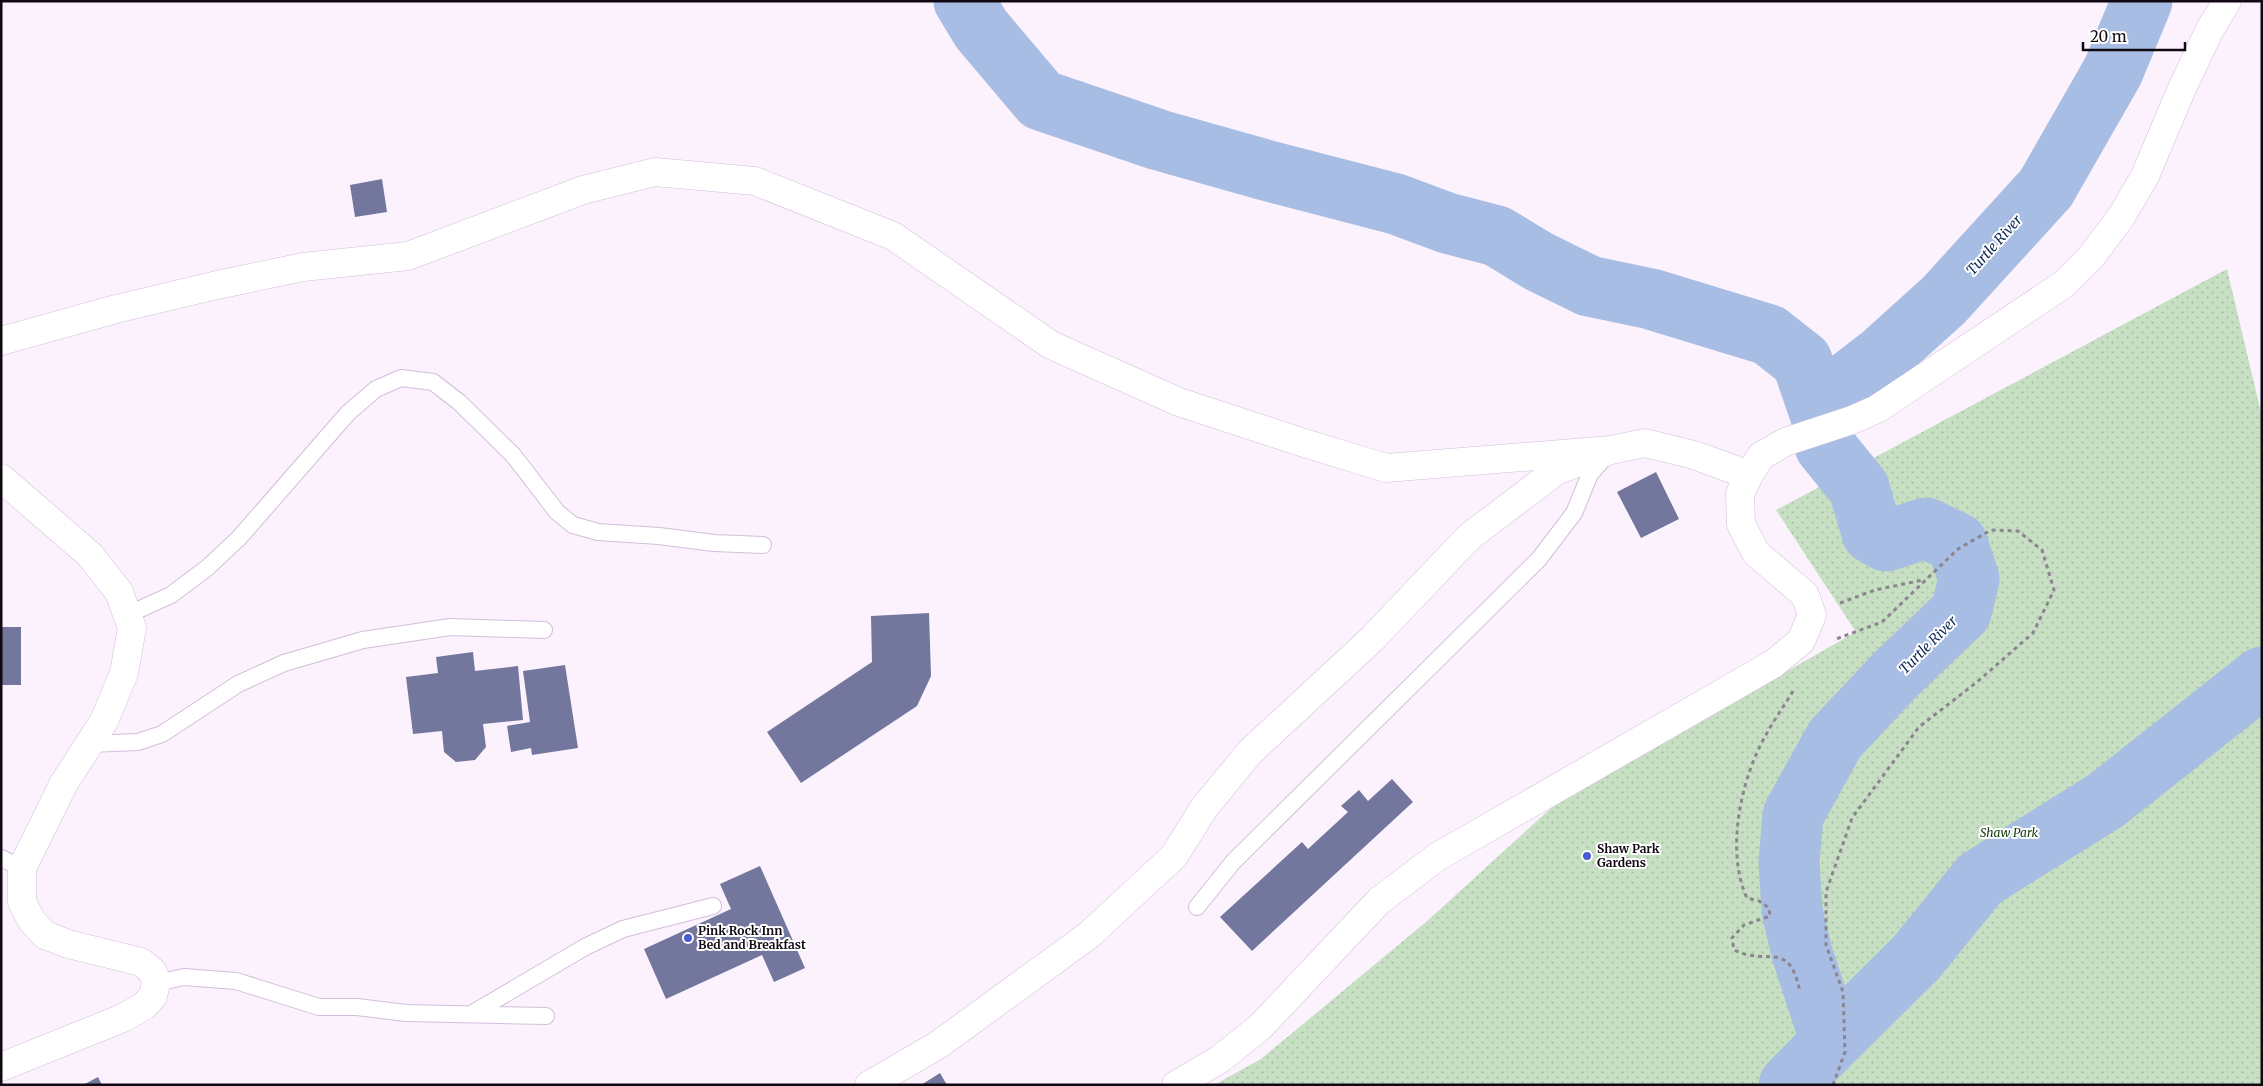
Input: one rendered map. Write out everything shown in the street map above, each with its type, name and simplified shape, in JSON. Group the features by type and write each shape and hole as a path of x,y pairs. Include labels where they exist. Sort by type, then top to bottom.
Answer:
{"street":[{"path":"1176,1085 1220,1060 1260,1027 1379,900 1437,857 1772,664 1801,641 1812,615 1805,595 1756,553 1741,524 1740,494 1749,474 1761,456 1785,442 1852,420 1876,409 2064,284 2091,257 2121,217 2145,176 2180,93 2227,1"},
{"path":"1,341 107,312 303,267 408,256 583,190 655,172 756,182 894,236 1051,345 1179,402 1386,468 1611,450 1645,443 1694,455 1749,474"},
{"path":"869,1085 938,1046 1089,935 1174,856 1204,808 1250,752 1373,638 1469,537 1556,471 1611,450"},
{"path":"1,478 90,554 119,592 132,628 124,673 104,721 12,863 22,902 32,921 45,935 68,944 141,962 153,972 156,984 153,996 144,1006 123,1018 1,1067"}],"lane":[{"path":"127,615 171,594 208,568 239,538 348,413 376,389 401,378 433,382 459,402 513,455 557,512 573,525 598,532 659,536 714,543 763,545"},
{"path":"1197,907 1233,862 1539,559 1574,513 1590,474 1611,450"},
{"path":"89,744 138,742 162,734 238,684 284,663 363,640 450,627 544,630"},
{"path":"471,1014 585,947 623,930 712,906"},
{"path":"156,984 184,977 236,981 319,1007 357,1007 406,1013 546,1016"}],"path":[{"path":"1828,642 1882,622 1924,580 1963,546 1991,530 2018,531 2042,550 2054,590 2032,633 1977,682 1919,727 1852,818 1826,892 1826,944 1843,992 1845,1052 1832,1085"},
{"path":"1812,615 1875,590 1924,580"},
{"path":"1795,688 1766,734 1750,769 1740,812 1736,850 1742,887 1748,898 1759,901 1769,908 1770,916 1744,925 1732,938 1734,950 1744,955 1775,956 1788,962 1796,975 1800,992"}],"green space":[{"name":"Shaw Park","path":"2227,269 2262,417 2262,1085 1214,1085 1261,1059 1426,922 1560,800 1856,632 1776,510"}],"building":[{"path":"382,179 387,212 355,217 350,185"},
{"path":"1656,472 1679,519 1641,538 1617,492"},
{"path":"929,613 931,676 917,706 801,783 767,732 872,662 871,616"},
{"path":"1,627 21,627 21,685 1,685"},
{"path":"473,652 475,671 518,666 523,720 483,724 486,747 475,760 456,762 444,752 442,731 413,734 406,677 438,673 436,657"},
{"path":"565,665 578,748 532,755 531,748 511,752 507,726 530,722 523,671"},
{"path":"1392,779 1413,802 1252,951 1220,917 1302,842 1308,849 1348,812 1341,806 1359,790 1368,801"},
{"path":"760,866 805,968 774,982 762,955 666,999 644,949 731,909 720,884"},
{"path":"940,1073 947,1085 921,1085"},
{"path":"98,1077 102,1085 83,1085"}],"waterway":[{"path":"964,1 981,29 1041,100 1159,140 1396,204 1447,223 1497,236 1538,261 1589,286 1651,299 1769,335 1802,361 1823,422"},
{"name":"Turtle River","path":"1789,1085 1831,1042 1802,953 1792,911 1789,862 1793,815 1835,739 1896,674 1961,612 1969,579 1957,543 1926,528 1886,541 1872,533 1859,488 1825,446 1823,422 1838,390 1882,356 1944,300 2046,188 2113,71 2142,1"},
{"path":"1831,1042 1916,958 1980,879 2105,801 2262,677"}],"place":[{"name":"Shaw Park Gardens","path":"1587,856"},
{"name":"Pink Rock Inn Bed and Breakfast","path":"688,938"}]}
